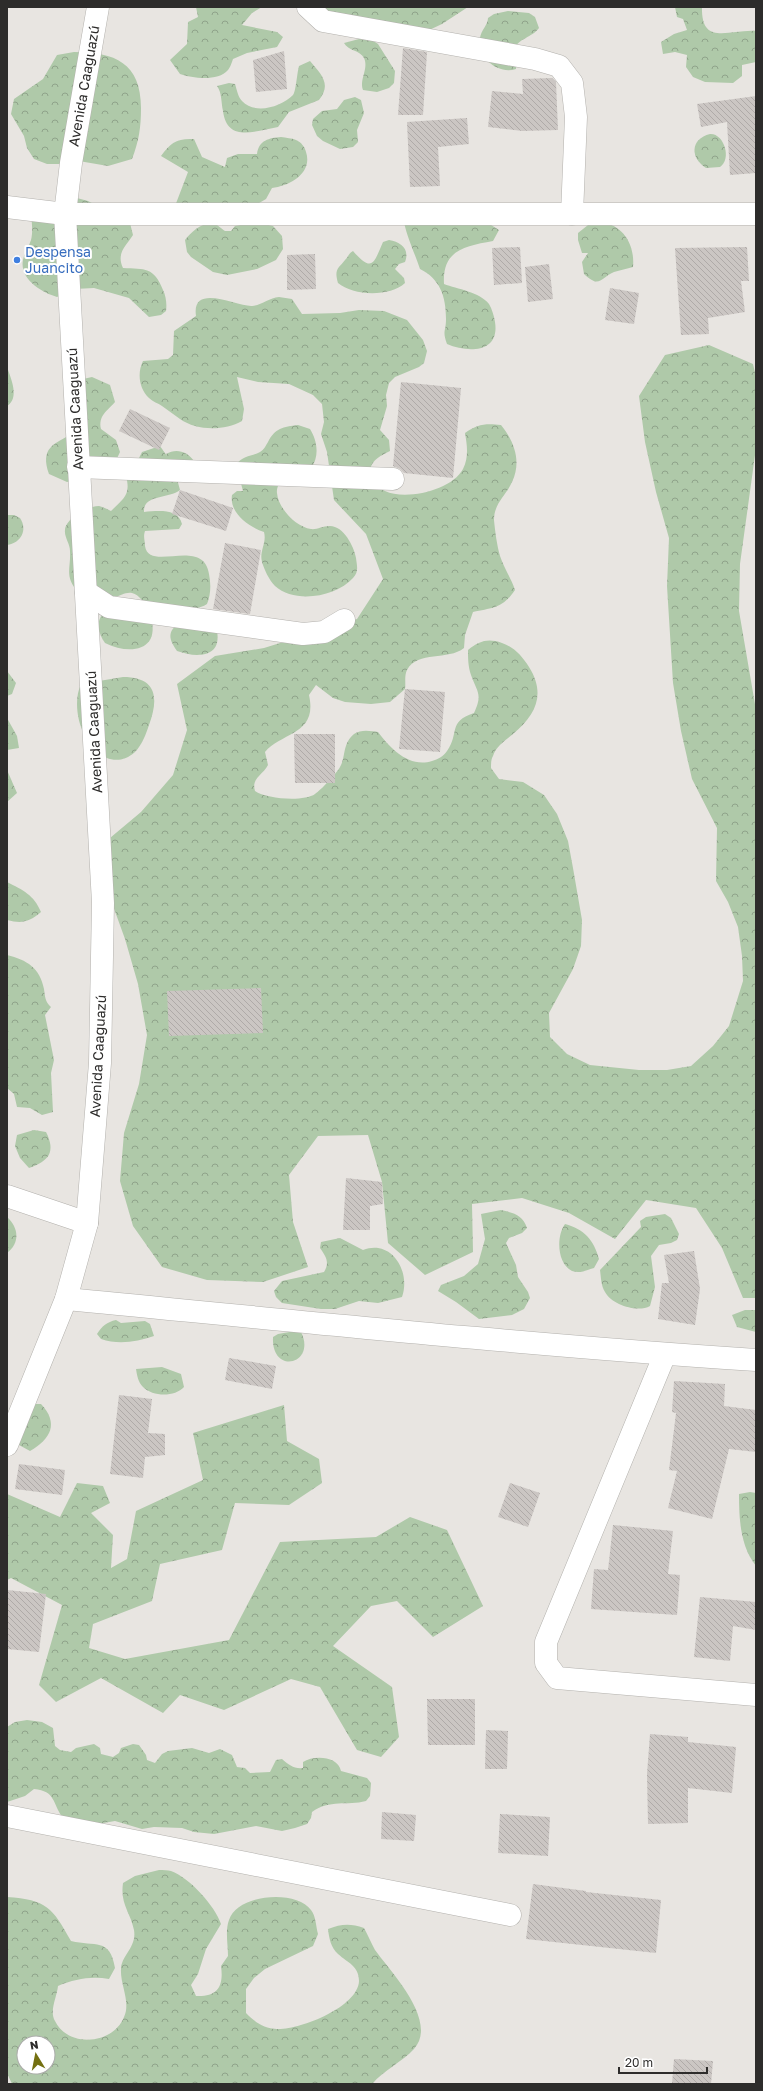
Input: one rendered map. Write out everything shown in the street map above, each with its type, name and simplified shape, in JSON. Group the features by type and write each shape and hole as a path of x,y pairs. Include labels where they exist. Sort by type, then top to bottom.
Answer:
{"street":[{"name":"Avenida Caaguazú","path":"7,1446 66,1299 87,1223 100,1063 103,903 65,214 71,163 98,7"},
{"path":"308,7 323,20 535,59 559,66 572,83 576,117 572,214"},
{"path":"7,207 65,214 756,214"},
{"path":"78,467 393,479"},
{"path":"86,592 109,606 303,634 324,632 344,620"},
{"path":"7,1196 87,1223"},
{"path":"66,1299 665,1354 756,1360"},
{"path":"665,1354 546,1642 546,1664 557,1678 756,1694"},
{"path":"7,1816 510,1915"}],"green space":[{"path":"196,7 262,7 252,13 242,25 277,32 283,37 277,47 247,53 233,59 228,70 224,74 212,78 198,78 180,74 170,60 187,44 188,22 198,17"},
{"path":"309,7 468,7 442,24 425,32"},
{"path":"675,7 702,7 703,19 706,27 712,32 727,33 756,31 756,62 742,65 742,76 733,83 705,82 693,77 686,67 687,55 675,52 663,54 661,42 674,34 687,30 683,19 677,17"},
{"path":"508,11 529,13 535,17 539,28 516,46 516,69 502,70 490,63 485,58 480,45 480,38 488,18 494,14"},
{"path":"359,39 372,40 378,44 395,71 394,83 389,88 377,92 363,90 362,82 365,66 364,58 360,53 348,48 344,43"},
{"path":"74,52 102,54 113,58 123,63 131,71 136,80 140,93 141,121 138,140 132,159 108,166 73,160 59,164 47,164 34,159 27,148 24,136 11,114 14,99 43,79 57,55"},
{"path":"310,61 324,79 325,89 319,100 289,112 278,127 252,132 236,131 230,128 226,121 221,95 217,86 229,83 235,84 242,101 247,105 254,108 268,108 282,103 293,95 299,66"},
{"path":"355,97 361,100 364,113 357,130 358,142 353,147 340,149 323,141 317,136 312,125 313,119 322,111 337,109 344,100"},
{"path":"710,134 719,138 725,147 726,153 724,163 720,167 706,168 697,159 695,154 694,149 699,140 703,136"},
{"path":"281,137 294,139 300,142 305,148 306,152 306,166 303,172 293,181 279,187 272,188 266,199 249,209 175,206 188,172 161,156 174,142 183,139 194,139 202,157 225,167 227,158 238,154 257,154 262,143 272,138"},
{"path":"77,198 88,201 130,223 133,235 121,254 121,263 123,268 143,269 148,271 152,273 160,282 166,300 166,311 161,315 149,317 129,298 94,288 75,289 57,297 39,289 28,279 23,267 23,260 32,237 31,215 53,202"},
{"path":"403,216 488,223 499,230 493,241 473,245 457,252 451,257 444,273 444,284 468,291 485,300 489,304 494,317 495,332 493,340 488,345 481,348 464,349 447,344 444,333 446,311 443,296 437,283 427,273 420,269"},
{"path":"256,222 273,226 282,236 283,249 276,260 257,269 227,275 213,272 191,257 187,252 185,240 194,230 202,225 211,223 219,226 225,231 231,231 235,226"},
{"path":"602,222 610,224 622,232 630,244 633,267 609,274 597,282 593,281 584,274 582,262 588,253 582,253 578,240 578,233 588,225"},
{"path":"389,240 401,244 405,250 405,262 399,264 395,269 404,278 405,283 390,291 372,293 353,290 338,283 336,275 337,270 351,252 353,251 369,264 375,260 383,242"},
{"path":"279,297 292,299 302,314 340,313 359,310 384,311 407,320 423,340 427,351 424,363 419,367 395,377 389,383 386,395 387,406 380,430 389,440 390,451 377,458 372,464 369,478 383,490 394,494 404,495 428,492 439,488 449,483 463,469 467,451 465,433 482,425 491,424 501,425 506,431 515,452 515,474 510,487 498,504 494,520 500,556 515,590 502,604 473,612 465,635 464,648 450,654 418,660 412,664 406,672 405,689 390,702 371,704 345,702 333,698 316,685 309,695 310,708 308,718 304,725 297,731 272,745 265,752 268,765 256,780 254,787 255,791 260,794 276,798 294,799 315,794 332,778 338,770 342,763 346,746 350,738 360,731 378,732 401,756 416,762 432,761 440,758 451,745 457,724 466,716 474,713 477,707 479,697 469,668 468,650 476,644 484,641 497,641 514,649 529,667 534,677 537,686 536,704 533,712 521,727 496,749 492,759 491,768 499,779 523,782 544,795 557,814 568,841 582,920 581,946 573,969 549,1013 550,1037 567,1054 590,1065 639,1070 667,1070 691,1066 713,1046 729,1026 743,981 742,956 738,927 728,902 716,881 717,828 692,779 681,731 673,683 667,586 669,538 656,492 645,442 639,396 665,355 709,345 753,364 756,377 756,448 740,564 739,611 756,710 756,1298 743,1298 722,1248 696,1208 646,1200 615,1239 569,1213 522,1198 472,1204 473,1252 425,1275 388,1243 382,1182 368,1135 318,1136 289,1175 293,1222 308,1267 263,1282 207,1280 162,1267 133,1226 120,1181 124,1133 139,1084 147,1035 138,984 125,939 108,892 104,843 141,812 173,775 187,730 177,684 215,656 264,648 357,619 383,579 366,534 334,500 327,452 321,434 324,422 322,404 313,395 289,384 258,382 237,377 244,409 242,421 227,427 202,428 180,419 151,399 141,386 140,371 143,361 168,359 173,355 174,331 196,316 196,306 201,300 208,298 217,299 252,306"},
{"path":"7,367 14,393 11,403 7,406"},
{"path":"92,377 110,385 115,402 106,411 100,424 101,429 116,440 120,452 112,469 106,473 67,482 49,474 46,458 47,453 54,444 74,433 65,383"},
{"path":"298,425 310,429 316,443 316,458 311,468 285,474 277,488 278,499 289,516 300,525 313,529 329,526 339,529 347,537 353,548 357,566 355,576 346,585 326,594 315,596 293,595 283,592 273,584 264,568 261,558 265,540 264,532 246,523 237,513 232,502 232,495 237,491 243,491 236,465 241,459 257,454 261,451 271,437 280,429"},
{"path":"160,446 167,456 166,454 170,452 177,451 185,453 194,461 177,479 180,490 152,500 145,506 144,512 161,511 172,513 180,519 182,524 179,529 145,531 145,546 149,553 156,556 197,557 205,563 210,582 210,593 207,604 202,607 186,611 161,611 148,606 137,595 132,593 110,597 78,592 71,581 69,572 70,551 65,533 66,526 73,517 89,508 99,506 111,511 125,496 128,488 126,476 141,465 139,458 142,452"},
{"path":"7,515 14,515 20,518 23,531 22,535 16,542 7,545"},
{"path":"104,612 150,615 153,627 152,636 148,643 142,647 125,649 105,643 98,628 99,620"},
{"path":"182,621 217,631 216,646 212,651 206,654 192,655 177,651 170,638 170,634 177,624"},
{"path":"7,671 16,683 12,694 7,696"},
{"path":"123,677 134,678 149,685 154,698 154,706 147,732 142,743 135,752 120,760 105,757 93,748 84,734 78,716 77,703 81,684"},
{"path":"7,718 17,736 19,748 7,750"},
{"path":"7,770 17,793 7,802"},
{"path":"7,882 31,897 41,912 29,920 21,922 7,920"},
{"path":"7,955 21,959 36,970 42,982 46,1001 51,1007 45,1015 54,1060 51,1073 53,1112 42,1115 30,1108 17,1107 14,1094 7,1088"},
{"path":"34,1130 46,1132 49,1139 50,1150 46,1159 29,1168 20,1158 15,1146 17,1135"},
{"path":"501,1210 510,1212 520,1217 527,1228 522,1233 509,1238 506,1243 516,1265 518,1277 528,1292 530,1298 524,1309 512,1315 479,1319 438,1291 441,1285 464,1276 478,1264 485,1239 481,1214"},
{"path":"665,1214 671,1218 679,1234 677,1240 671,1243 659,1245 651,1256 655,1287 650,1306 639,1309 613,1301 608,1297 604,1290 600,1270 641,1227 640,1221 646,1217"},
{"path":"7,1217 11,1221 16,1231 16,1240 14,1245 7,1253"},
{"path":"565,1224 583,1232 591,1241 599,1259 594,1268 575,1272 567,1267 563,1262 559,1242 562,1229"},
{"path":"340,1238 363,1250 373,1248 383,1249 390,1253 397,1260 404,1278 402,1297 378,1303 359,1301 335,1309 321,1309 282,1303 276,1297 274,1291 282,1281 324,1272 327,1262 320,1248 321,1242"},
{"path":"745,1310 756,1310 756,1332 737,1327 732,1315"},
{"path":"116,1320 121,1323 145,1321 150,1324 154,1336 128,1342 114,1342 101,1339 97,1334 107,1323"},
{"path":"295,1331 301,1332 304,1343 303,1352 299,1358 292,1361 285,1361 279,1357 274,1349 273,1337 278,1334"},
{"path":"162,1367 181,1374 184,1387 175,1393 158,1394 152,1393 141,1385 136,1369"},
{"path":"29,1404 41,1404 47,1411 51,1424 47,1436 30,1451 19,1445 14,1434"},
{"path":"284,1405 287,1441 319,1459 322,1483 289,1505 235,1503 222,1550 160,1564 152,1601 93,1624 89,1648 125,1659 229,1640 280,1542 376,1537 410,1517 447,1530 483,1606 433,1637 397,1601 371,1606 333,1646 392,1687 399,1737 381,1757 357,1750 320,1687 291,1679 224,1710 180,1695 163,1713 101,1678 56,1702 39,1685 62,1605 11,1578 7,1580 7,1494 60,1517 77,1483 103,1486 110,1503 91,1513 113,1535 111,1568 127,1559 136,1511 203,1480 193,1433"},
{"path":"750,1492 756,1493 756,1566 744,1541 739,1513 739,1494"},
{"path":"27,1720 42,1722 53,1728 55,1746 60,1750 71,1752 76,1748 94,1744 100,1748 101,1754 113,1757 119,1753 121,1748 133,1744 139,1745 146,1755 147,1760 155,1763 162,1754 168,1751 192,1748 209,1753 220,1749 232,1755 237,1767 245,1768 250,1773 270,1772 276,1760 282,1759 292,1766 303,1768 303,1762 313,1758 325,1758 335,1762 341,1771 367,1778 371,1783 370,1796 366,1801 332,1804 319,1808 312,1812 311,1818 307,1824 282,1831 256,1826 214,1834 194,1832 182,1828 154,1827 142,1829 115,1821 86,1826 63,1818 50,1795 41,1790 34,1789 25,1796 7,1802 7,1727 15,1722"},
{"path":"159,1870 170,1871 194,1886 208,1901 221,1924 206,1949 198,1974 191,1985 196,1996 209,1995 218,1989 220,1985 222,1973 221,1966 228,1956 228,1924 234,1911 243,1905 267,1897 293,1899 303,1903 311,1910 315,1918 318,1934 313,1946 265,1969 254,1978 246,1989 246,2013 256,2022 272,2029 299,2026 313,2021 339,2008 349,2000 356,1991 359,1976 355,1968 338,1954 332,1946 328,1929 346,1925 354,1925 364,1928 375,1950 401,1983 417,2011 421,2025 420,2038 414,2049 382,2074 372,2084 12,2084 7,2073 7,1897 31,1900 47,1907 59,1920 71,1941 105,1947 113,1958 115,1968 109,1979 83,1979 58,1986 53,2013 55,2021 61,2030 70,2036 90,2040 101,2038 110,2033 118,2026 126,2011 126,1999 121,1969 123,1960 133,1941 134,1930 124,1902 122,1890 123,1883 135,1876"}],"building":[{"path":"403,48 427,52 423,115 398,115"},
{"path":"284,51 287,89 256,92 253,60"},
{"path":"552,78 556,82 558,130 522,131 488,127 492,91 523,94 522,79"},
{"path":"756,96 756,173 730,175 727,122 701,127 697,104"},
{"path":"467,118 469,144 438,147 440,186 410,187 407,122"},
{"path":"520,247 522,283 494,285 492,248"},
{"path":"747,247 749,281 741,281 745,312 708,318 709,334 681,335 675,248"},
{"path":"315,254 316,289 287,290 287,255"},
{"path":"549,264 553,299 528,302 525,267"},
{"path":"610,288 639,293 634,324 605,320"},
{"path":"401,382 461,388 453,478 404,473 400,469 393,466"},
{"path":"130,409 170,428 159,450 119,431"},
{"path":"180,490 233,508 226,531 172,514"},
{"path":"225,543 261,550 250,614 213,609"},
{"path":"405,689 445,692 440,752 399,749"},
{"path":"294,734 335,734 335,783 295,783"},
{"path":"261,988 263,1033 169,1036 167,991"},
{"path":"346,1178 382,1182 383,1204 370,1206 370,1230 343,1230"},
{"path":"694,1251 700,1289 695,1325 658,1319 662,1283 669,1283 664,1255"},
{"path":"229,1358 276,1366 272,1389 225,1380"},
{"path":"674,1381 725,1384 724,1406 756,1410 756,1452 729,1449 712,1519 668,1508 677,1471 669,1470 676,1413 672,1412"},
{"path":"119,1395 152,1399 148,1433 165,1434 165,1455 145,1457 143,1478 110,1474"},
{"path":"19,1464 65,1470 62,1495 15,1489"},
{"path":"510,1483 540,1493 528,1527 498,1517"},
{"path":"613,1525 673,1531 668,1574 680,1575 677,1615 591,1609 594,1569 608,1570"},
{"path":"7,1590 46,1594 39,1652 7,1649"},
{"path":"700,1597 756,1602 756,1630 733,1626 730,1661 694,1657"},
{"path":"427,1699 475,1699 475,1745 428,1745"},
{"path":"486,1730 508,1731 507,1769 485,1769"},
{"path":"650,1734 688,1737 688,1742 736,1747 732,1793 688,1788 688,1823 648,1824 647,1774"},
{"path":"382,1812 416,1815 414,1841 381,1839"},
{"path":"500,1814 550,1817 548,1856 498,1853"},
{"path":"533,1884 586,1892 661,1900 656,1953 526,1939"},
{"path":"674,2059 713,2061 711,2084 672,2084"}],"place":[{"name":"Despensa Juancito","path":"17,260"}]}
